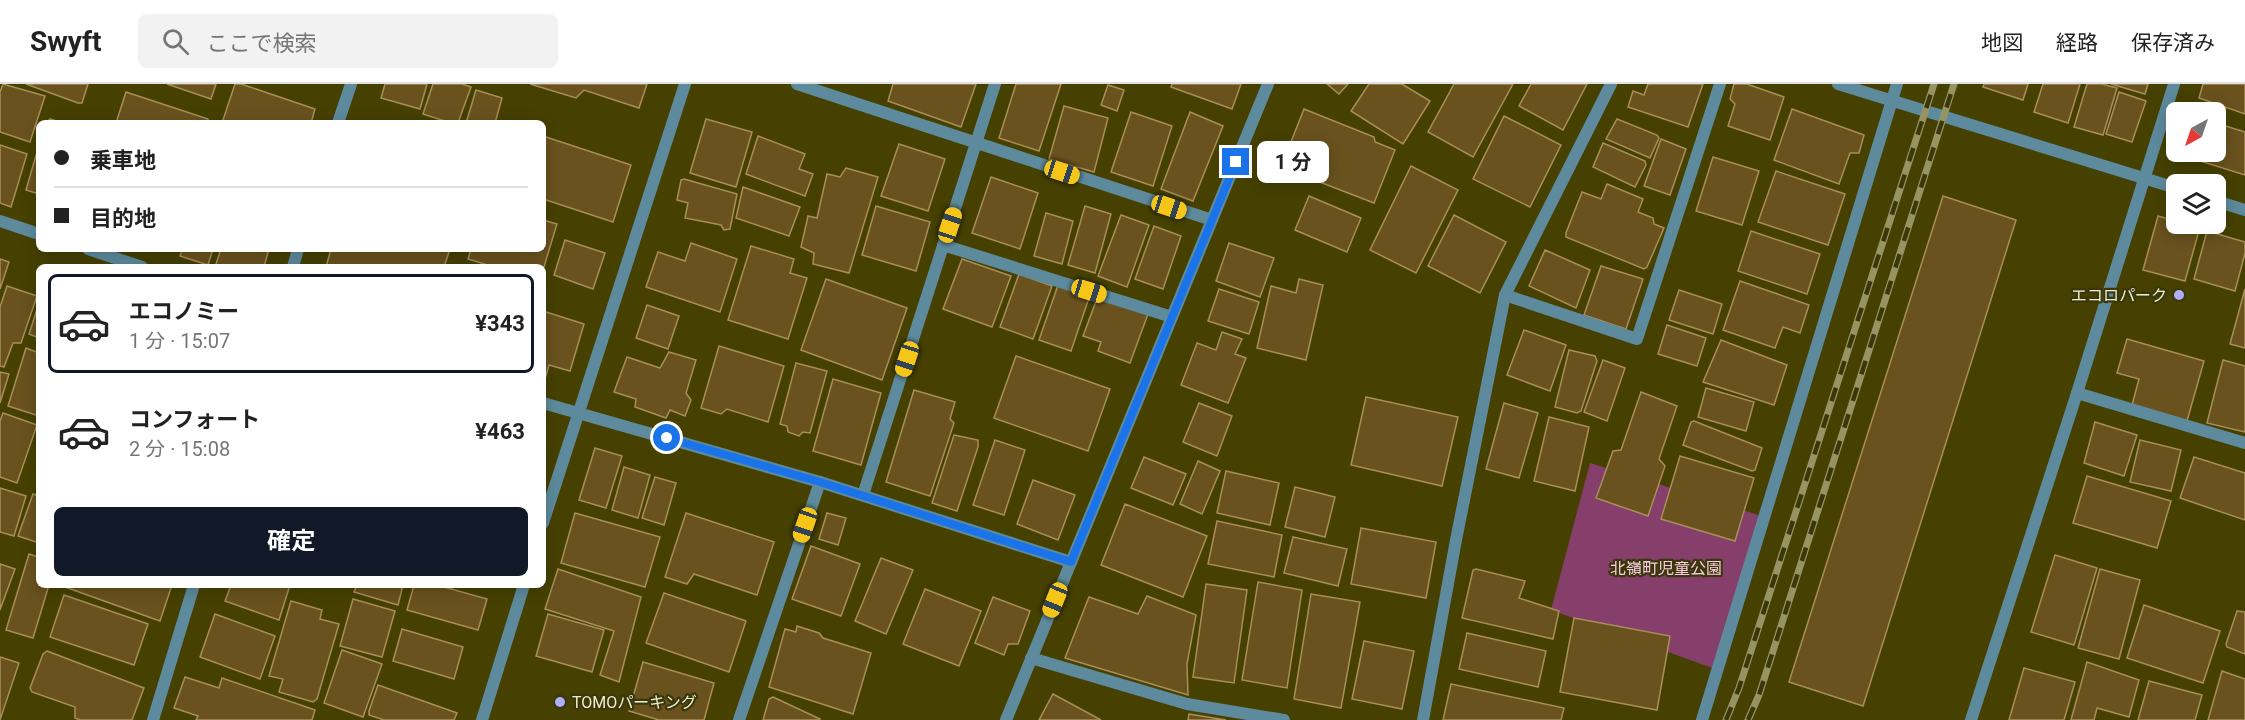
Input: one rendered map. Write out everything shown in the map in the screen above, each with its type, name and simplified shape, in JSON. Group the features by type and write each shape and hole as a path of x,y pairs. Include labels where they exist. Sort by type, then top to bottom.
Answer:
{"street":[{"path":"339,120 351,84"},
{"path":"546,513 685,84"},
{"path":"797,84 1212,220"},
{"path":"863,495 995,84"},
{"path":"1006,720 1268,84"},
{"path":"1423,720 1458,528 1505,295 1611,84"},
{"path":"1505,295 1637,339 1720,84"},
{"path":"1838,84 2166,185"},
{"path":"1702,720 1897,84"},
{"path":"1971,720 2174,84"},
{"path":"2226,204 2245,210"},
{"path":"0,221 36,233"},
{"path":"943,245 1172,317"},
{"path":"94,252 114,262"},
{"path":"2077,393 2245,443"},
{"path":"546,404 820,482 1071,562"},
{"path":"739,720 820,482"},
{"path":"153,720 193,588"},
{"path":"482,720 523,588"},
{"path":"1031,658 1187,704 1284,720"}],"green space":[{"name":"北嶺町児童公園","path":"1590,463 1765,517 1718,670 1551,610"}],"building":[{"path":"3,84 45,96 30,142 0,132 0,92"},
{"path":"26,84 88,84 82,103 78,103"},
{"path":"167,84 216,84 211,99"},
{"path":"235,84 315,109 312,120 223,120"},
{"path":"385,84 427,84 420,109 381,98"},
{"path":"433,84 462,84 471,87 459,120 442,120 423,114"},
{"path":"530,84 647,84 639,108 584,90 576,98"},
{"path":"893,84 976,84 961,127 888,101"},
{"path":"1016,84 1061,84 1039,151 999,138"},
{"path":"1172,84 1241,84 1232,109 1171,87"},
{"path":"1327,84 1348,84 1339,94"},
{"path":"1369,84 1402,84 1430,101 1403,144 1351,111"},
{"path":"1454,84 1513,84 1473,157 1428,132"},
{"path":"1531,84 1587,84 1563,130 1519,106"},
{"path":"1648,84 1703,84 1688,127 1628,107 1633,91 1644,95"},
{"path":"1734,84 1747,84 1784,97 1770,140 1728,126 1735,104 1730,99"},
{"path":"1984,84 2028,84 2023,100 1983,87"},
{"path":"2043,84 2080,84 2068,123 2034,112"},
{"path":"2087,84 2102,84 2117,88 2103,135 2074,127"},
{"path":"2111,84 2148,84 2145,94"},
{"path":"2203,84 2245,84 2245,114 2226,107 2226,102 2210,102 2199,98"},
{"path":"1108,85 1124,90 1117,111 1101,105"},
{"path":"476,90 502,98 496,120 467,120"},
{"path":"126,92 208,119 208,120 117,120"},
{"path":"2119,92 2146,101 2132,142 2106,134"},
{"path":"1064,106 1108,118 1094,172 1049,159"},
{"path":"1304,109 1374,137 1375,142 1395,150 1374,203 1281,167"},
{"path":"1792,109 1864,135 1859,153 1850,153 1839,184 1774,160"},
{"path":"1131,112 1172,126 1153,186 1111,172"},
{"path":"1190,112 1223,126 1193,201 1161,189"},
{"path":"1504,116 1561,145 1530,207 1473,179"},
{"path":"706,119 752,132 736,187 690,173"},
{"path":"1617,119 1657,135 1659,138 1650,158 1606,139"},
{"path":"2226,126 2245,132 2245,175 2203,162 2226,162"},
{"path":"758,136 805,154 799,169 813,174 805,196 746,174"},
{"path":"546,137 631,165 613,222 546,200"},
{"path":"1661,139 1686,149 1670,195 1644,186"},
{"path":"1603,143 1645,161 1646,165 1635,187 1593,167"},
{"path":"899,144 945,159 928,211 881,196"},
{"path":"0,145 27,154 11,207 0,203"},
{"path":"36,155 36,193 26,190"},
{"path":"1713,157 1759,171 1742,225 1696,211"},
{"path":"1411,166 1458,190 1416,273 1370,250"},
{"path":"846,168 878,177 849,273 813,264 814,253 801,247 808,216 817,218 827,174 840,177"},
{"path":"1776,171 1845,194 1828,245 1758,222"},
{"path":"991,177 1038,193 1020,249 972,233"},
{"path":"681,180 737,194 730,229 724,230 721,225 685,218 688,203 677,200"},
{"path":"1607,184 1643,199 1638,212 1653,218 1654,224 1664,228 1647,267 1644,269 1566,237 1582,192 1601,199"},
{"path":"743,187 800,207 789,236 736,218"},
{"path":"1309,196 1361,218 1347,252 1295,230"},
{"path":"1943,196 2016,220 1863,706 1789,682"},
{"path":"876,206 930,222 916,271 862,255"},
{"path":"1085,206 1111,214 1095,273 1068,265"},
{"path":"1046,213 1073,221 1062,264 1034,256"},
{"path":"1121,215 1149,225 1127,287 1098,276"},
{"path":"1454,215 1506,242 1480,293 1428,266"},
{"path":"2158,216 2166,218 2166,234 2198,234 2185,281 2143,270"},
{"path":"546,221 557,224 545,264 484,264 468,259 470,252 546,252"},
{"path":"1154,226 1181,236 1163,289 1135,279"},
{"path":"1751,231 1820,254 1807,294 1738,271"},
{"path":"2206,234 2217,234 2245,242 2245,253 2235,291 2194,279"},
{"path":"565,240 605,253 593,289 554,275"},
{"path":"691,243 737,259 720,312 646,287 658,252 685,261"},
{"path":"1229,243 1274,258 1260,297 1216,281"},
{"path":"751,246 794,259 790,273 807,278 788,339 728,320"},
{"path":"1545,250 1590,270 1576,308 1529,286"},
{"path":"181,252 212,252 208,264 180,256"},
{"path":"220,252 268,252 265,264 216,264"},
{"path":"330,252 449,252 445,264 327,264"},
{"path":"0,259 9,262 0,289"},
{"path":"962,259 1011,276 992,327 943,309"},
{"path":"1601,266 1643,279 1626,329 1584,315"},
{"path":"1019,274 1052,286 1033,339 1000,327"},
{"path":"826,279 907,308 882,380 801,350"},
{"path":"1299,279 1323,285 1306,360 1257,348 1271,286 1296,293"},
{"path":"1740,281 1809,305 1800,333 1783,327 1775,348 1723,330"},
{"path":"1058,285 1090,295 1071,351 1039,340"},
{"path":"7,286 36,296 21,343 13,343 4,367 0,366 0,307"},
{"path":"1219,289 1259,302 1249,334 1208,321"},
{"path":"2245,289 2245,348 2230,344"},
{"path":"1679,290 1722,304 1713,334 1669,320"},
{"path":"1098,296 1148,314 1130,363 1098,351 1101,342 1083,336"},
{"path":"647,305 679,316 668,349 636,338"},
{"path":"36,312 36,337 29,334"},
{"path":"546,312 584,324 570,371 549,365 546,376"},
{"path":"1667,325 1706,338 1697,366 1658,354"},
{"path":"1524,330 1566,345 1550,391 1507,375"},
{"path":"1222,332 1242,339 1235,354 1246,358 1228,403 1181,385 1197,343 1216,350"},
{"path":"2127,339 2204,361 2187,421 2132,405 2139,379 2117,373"},
{"path":"1721,340 1787,365 1774,405 1703,382"},
{"path":"719,346 784,366 768,422 727,409 721,414 701,408"},
{"path":"26,348 36,352 36,415 8,406"},
{"path":"1569,350 1595,356 1597,361 1581,411 1577,413 1555,407"},
{"path":"669,352 696,360 686,393 691,400 685,416 670,410 666,418 635,407 636,399 614,392 627,357 660,368"},
{"path":"1016,356 1110,389 1088,451 994,418"},
{"path":"1603,360 1625,368 1607,421 1584,412"},
{"path":"2223,360 2245,366 2245,432 2207,423"},
{"path":"796,363 827,371 810,433 803,432 799,436 788,432 787,426 780,424"},
{"path":"0,372 9,374 0,403"},
{"path":"833,379 881,393 861,465 813,451"},
{"path":"1706,388 1754,402 1746,431 1698,417"},
{"path":"914,390 955,402 950,419 954,423 930,496 886,482"},
{"path":"1641,392 1677,406 1659,459 1665,466 1648,516 1596,498 1613,451 1621,450"},
{"path":"1366,397 1458,417 1442,486 1351,465"},
{"path":"1199,403 1232,416 1217,456 1183,442"},
{"path":"1504,403 1538,413 1519,478 1486,469"},
{"path":"3,413 36,425 17,483 0,477 0,421"},
{"path":"1549,417 1589,427 1575,491 1534,481"},
{"path":"1694,421 1762,448 1755,470 1752,471 1683,445 1691,422"},
{"path":"2095,422 2137,435 2124,476 2084,463"},
{"path":"954,435 978,440 978,447 957,511 932,503"},
{"path":"995,440 1025,450 1004,515 973,505"},
{"path":"2140,440 2181,450 2171,491 2130,482"},
{"path":"595,448 622,456 606,508 579,500"},
{"path":"1680,456 1754,478 1735,541 1661,519"},
{"path":"1144,457 1186,474 1173,505 1131,488"},
{"path":"2194,457 2245,473 2245,520 2180,498"},
{"path":"1198,461 1220,471 1202,514 1180,504"},
{"path":"624,467 650,475 638,518 612,510"},
{"path":"1226,471 1279,483 1270,525 1217,513"},
{"path":"2087,476 2171,501 2157,548 2073,523"},
{"path":"655,477 676,483 664,525 642,518"},
{"path":"1033,480 1075,495 1058,540 1017,524"},
{"path":"1295,487 1335,497 1325,537 1285,527"},
{"path":"0,488 26,496 14,536 0,532"},
{"path":"33,494 36,495 36,542 18,536"},
{"path":"1125,504 1207,536 1183,597 1101,565"},
{"path":"575,513 660,537 645,587 561,563"},
{"path":"686,513 774,542 757,595 694,574 687,584 665,577"},
{"path":"827,513 846,518 838,545 819,539"},
{"path":"1217,521 1282,535 1274,577 1208,564"},
{"path":"1361,528 1436,542 1426,598 1351,584"},
{"path":"1293,537 1347,549 1338,586 1284,573"},
{"path":"811,546 860,564 841,616 792,599"},
{"path":"29,554 36,556 36,588 48,588 33,638 6,630"},
{"path":"2055,555 2097,568 2074,645 2031,632"},
{"path":"881,558 913,570 886,634 855,621"},
{"path":"0,564 15,569 0,610"},
{"path":"558,569 641,597 619,682 600,675 614,631 545,609"},
{"path":"2100,569 2140,580 2119,659 2078,648"},
{"path":"1473,570 1525,581 1519,598 1559,611 1553,639 1462,618"},
{"path":"1258,582 1302,590 1287,688 1242,680"},
{"path":"1206,584 1247,590 1234,683 1193,677"},
{"path":"68,588 171,588 160,621"},
{"path":"230,588 289,588 279,620 225,601"},
{"path":"356,588 402,588 398,605 354,592"},
{"path":"413,588 448,588 487,599 478,630 407,610"},
{"path":"925,589 981,611 959,666 903,644"},
{"path":"664,593 746,621 729,672 646,643"},
{"path":"1311,594 1360,602 1341,708 1294,699"},
{"path":"64,595 148,624 134,665 50,637"},
{"path":"1147,596 1196,615 1187,664 1188,695 1065,658 1089,597 1138,614"},
{"path":"993,597 1030,611 1018,644 1008,644 1004,655 975,643"},
{"path":"353,599 395,611 382,657 340,646"},
{"path":"291,601 322,610 320,619 339,624 317,699 313,702 279,692 283,679 269,676"},
{"path":"2144,605 2220,631 2203,683 2127,658"},
{"path":"2237,611 2245,612 2245,654 2227,647 2226,644"},
{"path":"215,614 275,636 260,679 200,657"},
{"path":"548,614 604,630 592,672 536,656"},
{"path":"1574,618 1670,636 1657,710 1560,692"},
{"path":"797,626 819,633 823,638 871,653 853,714 769,687 785,629 796,632"},
{"path":"402,629 463,647 454,679 393,661"},
{"path":"1467,633 1546,651 1538,687 1459,669"},
{"path":"1364,641 1414,651 1402,709 1352,699"},
{"path":"342,650 382,664 363,717 324,703"},
{"path":"47,651 144,688 132,720 80,720 75,718 75,707 32,692 30,688 43,654"},
{"path":"0,657 19,663 0,720"},
{"path":"643,662 714,683 704,720 659,720 629,711"},
{"path":"2087,662 2139,680 2129,717 2097,708 2094,720 2071,720"},
{"path":"2024,668 2075,682 2064,720 2009,720"},
{"path":"2222,671 2245,679 2245,720 2208,720"},
{"path":"185,677 219,688 222,678 315,710 312,720 196,720 198,716 174,708"},
{"path":"2149,681 2202,695 2195,720 2138,720"},
{"path":"1451,684 1564,708 1561,720 1443,720"},
{"path":"378,685 457,713 454,720 384,720 369,715"},
{"path":"1053,694 1101,720 1039,720"},
{"path":"773,697 820,720 763,720 769,699"},
{"path":"1189,714 1226,720 1188,720"}],"railway":[{"path":"1726,720 1739,688 1934,84"},
{"path":"1748,720 1759,695 1954,84"}],"place":[{"name":"エコロパーク","path":"2179,295"},
{"name":"TOMOパーキング","path":"560,702"}],"route":[{"path":"667,438 820,482 1071,562 1236,162"}]}
